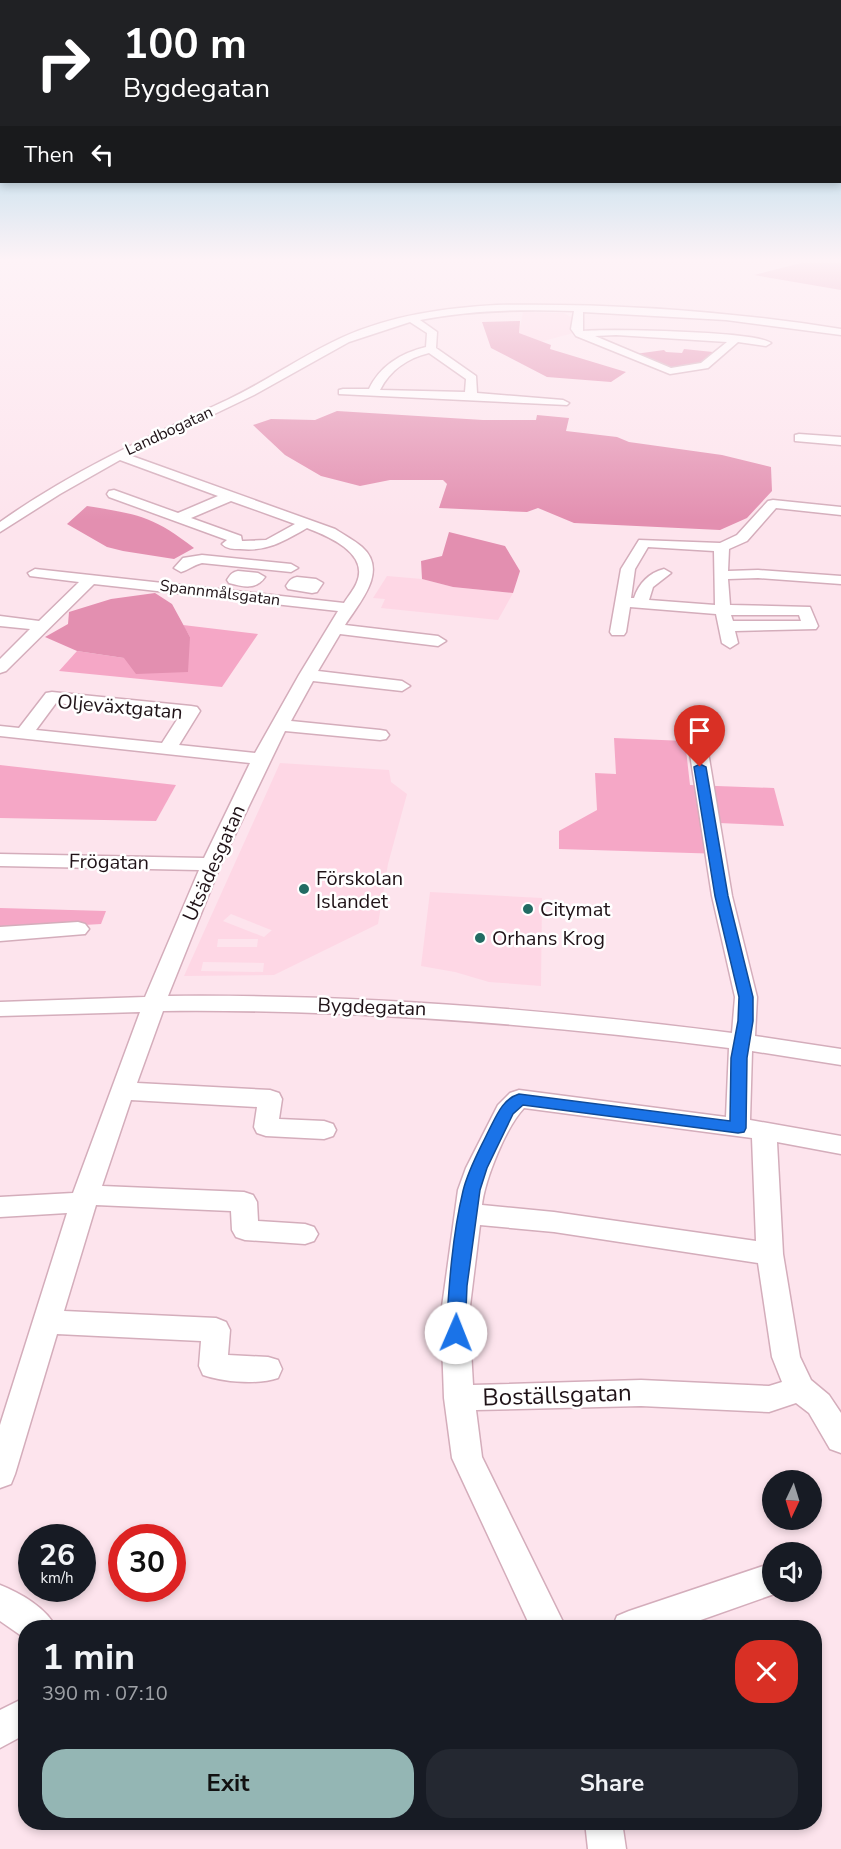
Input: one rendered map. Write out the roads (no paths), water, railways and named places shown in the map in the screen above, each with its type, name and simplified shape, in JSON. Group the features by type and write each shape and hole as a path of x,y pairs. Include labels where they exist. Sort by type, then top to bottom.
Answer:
{"street":[{"name":"Landbogatan","path":"0,528 74,478 117,455 252,393 330,349"},
{"path":"373,393 381,376 389,368 409,354 430,349"},
{"path":"431,349 472,378 471,396"},
{"path":"618,349 670,370 704,366 724,349"},
{"path":"343,392 471,396 563,403"},
{"path":"799,438 841,441"},
{"name":"Utsädesgatan","path":"0,1474 84,1198 153,1003 211,864 261,759 307,675 365,581 366,566 363,559 352,545 343,539 307,523 117,455"},
{"path":"114,494 178,518 232,542 251,547 270,545 307,523"},
{"path":"178,518 230,496"},
{"path":"618,632 628,569 644,543 722,547 742,538 773,504 841,511"},
{"path":"722,547 719,577 722,610 730,643"},
{"path":"181,568 188,561 195,559 243,569 294,575 277,559"},
{"name":"Spannmålsgatan","path":"35,573 348,608"},
{"path":"641,604 644,588 664,573"},
{"path":"730,575 758,574 841,580"},
{"path":"0,668 92,578"},
{"path":"622,602 722,610 805,610 810,626 725,627"},
{"path":"0,621 41,626"},
{"path":"335,629 438,641"},
{"path":"307,675 402,686"},
{"name":"Oljeväxtgatan","path":"22,734 52,697 191,711 167,749"},
{"path":"279,724 380,735"},
{"path":"694,728 722,896 745,990 747,1008 739,1058 786,1357 800,1389 819,1404 841,1440"},
{"name":"Oljeväxtgatan","path":"0,731 261,759"},
{"name":"Frögatan","path":"2,866 211,864"},
{"path":"0,934 78,929"},
{"name":"Bygdegatan","path":"0,1009 153,1003 431,1010 636,1026 742,1040 841,1057"},
{"path":"121,1091 270,1099 266,1127 324,1130"},
{"path":"459,1398 455,1314 471,1190 479,1168 507,1111 519,1099 751,1129 841,1145"},
{"path":"0,1207 84,1198 244,1202 245,1230 305,1234"},
{"path":"468,1214 554,1222 770,1254"},
{"path":"46,1322 216,1330 213,1366 268,1369"},
{"name":"Boställsgatan","path":"545,1620 467,1458 459,1398 641,1393 769,1399 800,1389"},
{"path":"652,1620 762,1582"},
{"path":"0,1601 27,1620"},
{"path":"0,1730 18,1719"},
{"path":"604,1830 607,1849"}],"place":[{"name":"Förskolan Islandet","path":"304,889"},
{"name":"Citymat","path":"528,909"},
{"name":"Orhans Krog","path":"480,938"}]}
